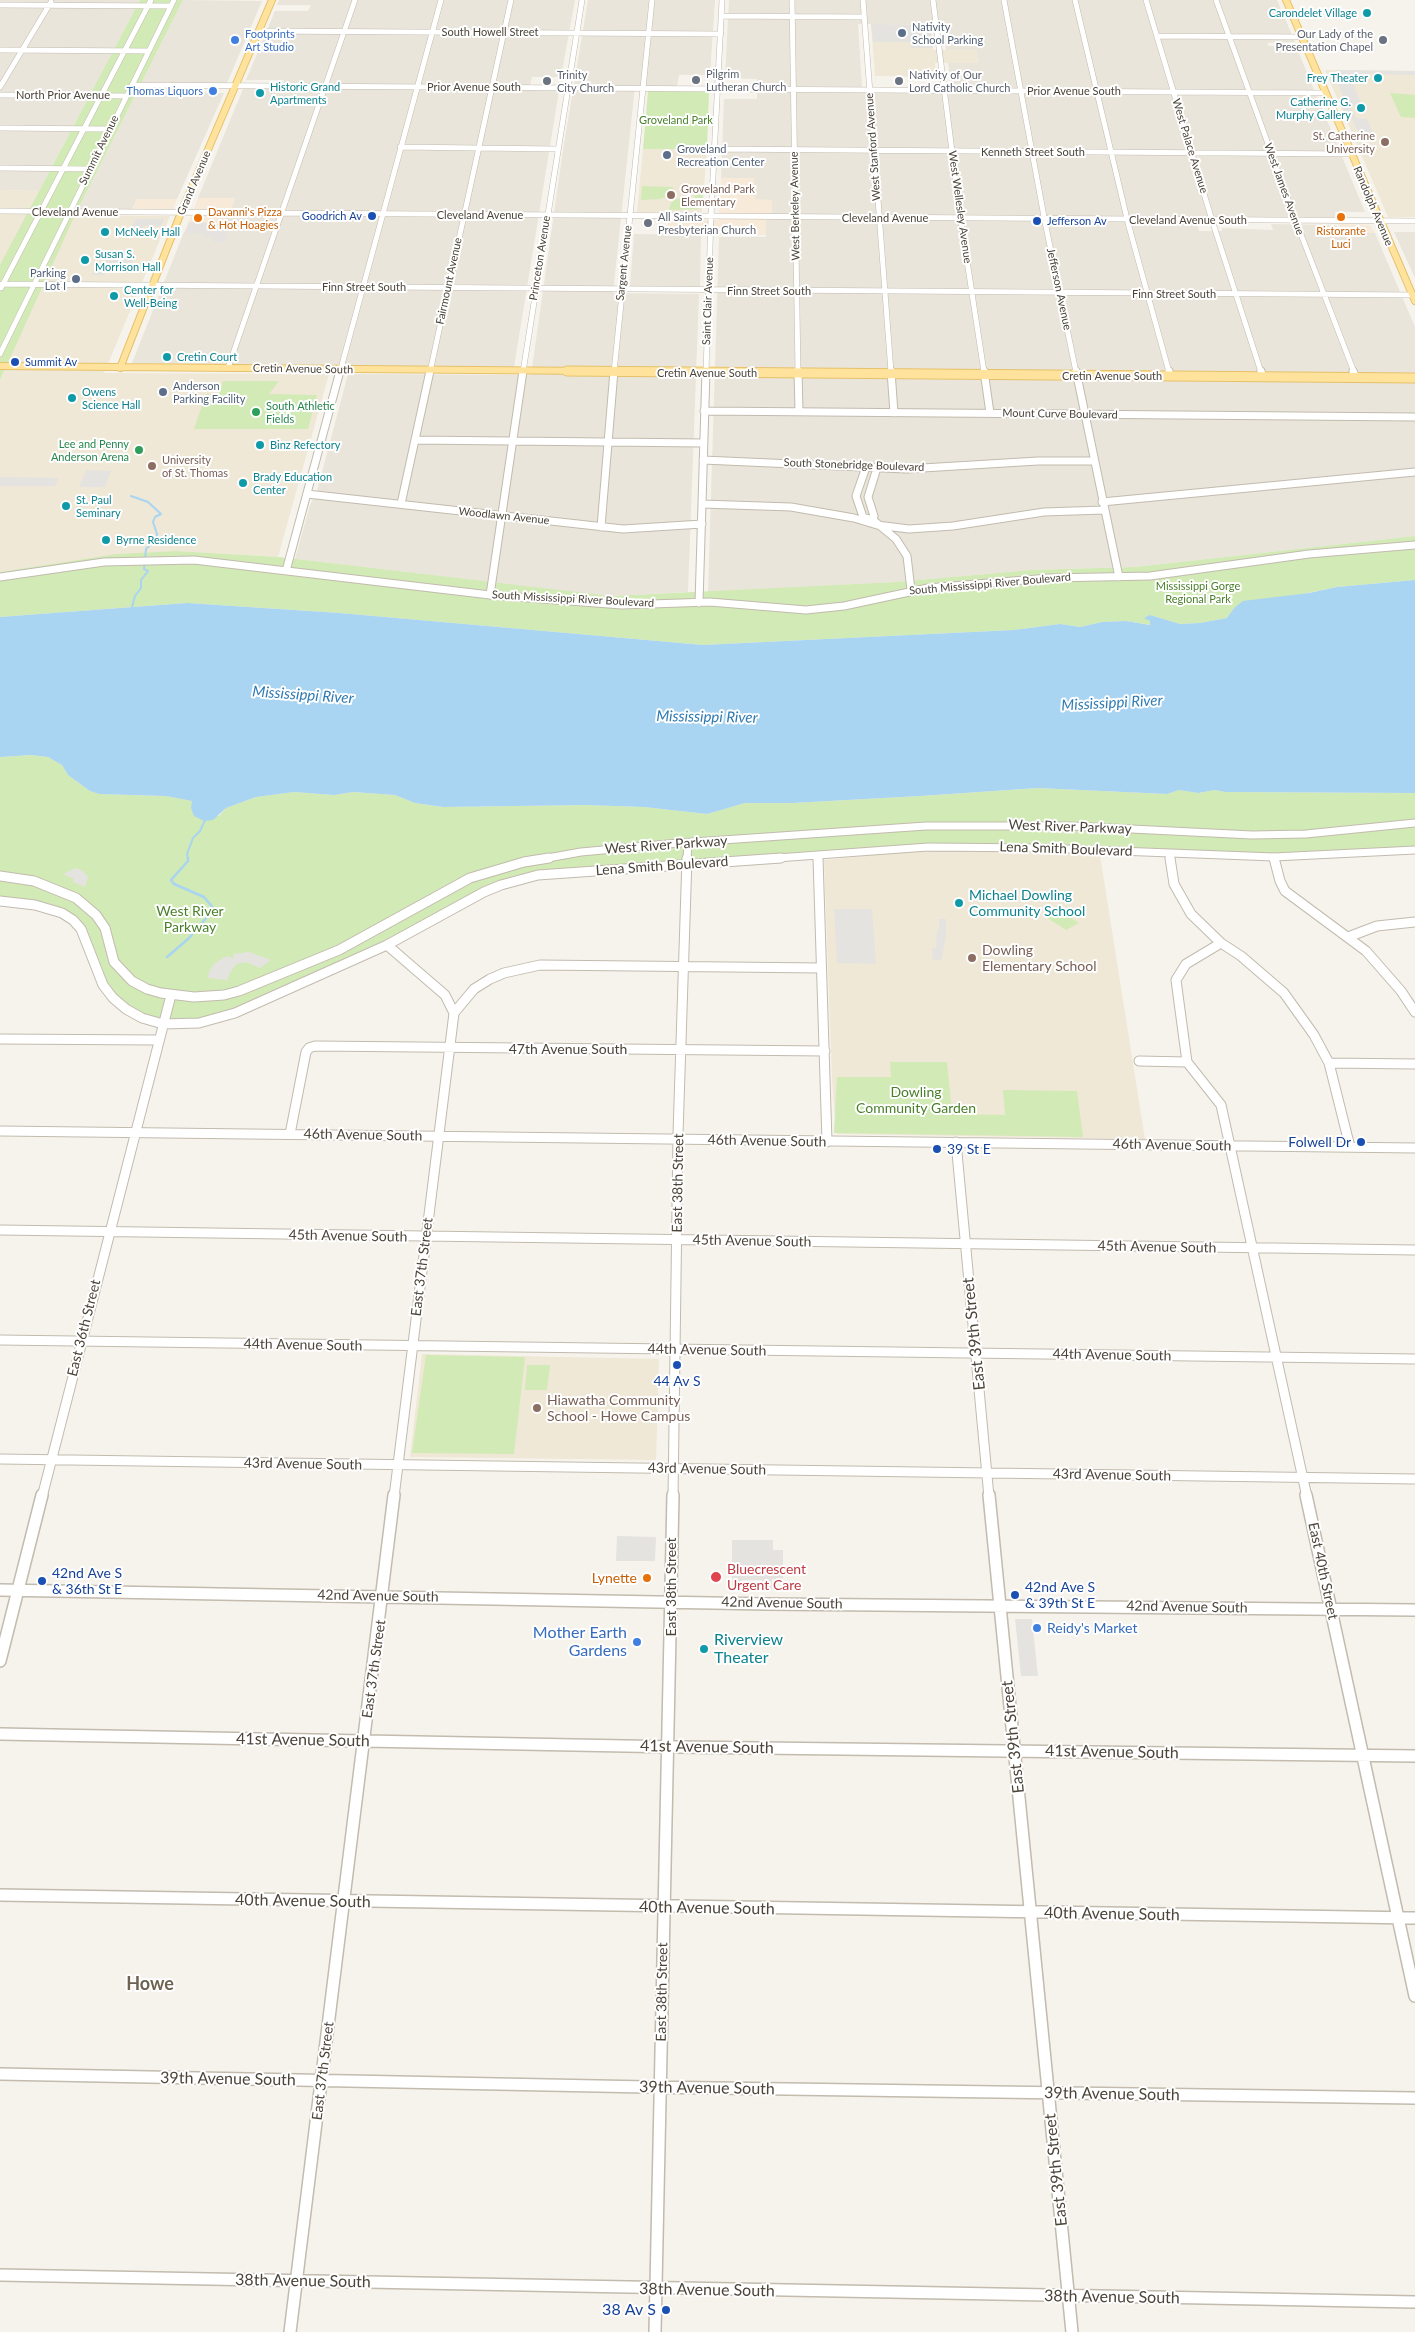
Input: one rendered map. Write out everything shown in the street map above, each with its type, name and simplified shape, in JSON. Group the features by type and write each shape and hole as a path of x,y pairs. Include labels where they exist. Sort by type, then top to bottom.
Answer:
{"main road":[{"name":"Grand Avenue","path":"120,368 182,212 272,0"},
{"name":"Randolph Avenue","path":"1286,0 1414,297"},
{"name":"Cretin Avenue South","path":"0,366 1415,378"}],"street":[{"name":"Summit Avenue","path":"1,287 151,0"},
{"name":"Summit Avenue","path":"0,354 36,285 109,129 174,0"},
{"path":"228,368 355,0"},
{"path":"286,571 339,370 441,0"},
{"name":"Fairmount Avenue","path":"401,504 511,0"},
{"name":"Princeton Avenue","path":"490,594 557,148 582,0"},
{"name":"Sargent Avenue","path":"601,527 621,290 652,0"},
{"name":"Saint Clair Avenue","path":"699,603 711,216 722,0"},
{"name":"West Berkeley Avenue","path":"792,0 794,217 799,412"},
{"name":"West Stanford Avenue","path":"863,0 894,413"},
{"name":"West Wellesley Avenue","path":"933,0 961,218 990,413"},
{"name":"Jefferson Avenue","path":"1004,0 1045,219 1119,577"},
{"path":"1075,0 1111,152 1170,376"},
{"name":"West Palace Avenue","path":"1146,0 1212,220 1263,377"},
{"name":"West James Avenue","path":"1216,0 1295,220 1356,378"},
{"path":"0,87 51,2"},
{"path":"0,5 51,2 170,6"},
{"path":"722,16 864,17"},
{"name":"South Howell Street","path":"259,31 721,34"},
{"path":"1157,36 1302,37"},
{"path":"0,50 148,51"},
{"name":"Prior Avenue South","path":"132,86 1325,92"},
{"name":"North Prior Avenue","path":"0,95 127,96"},
{"path":"0,128 109,129"},
{"path":"400,147 557,148"},
{"name":"Kenneth Street South","path":"715,149 1351,154"},
{"path":"0,168 90,169"},
{"name":"Cleveland Avenue","path":"0,211 961,218"},
{"name":"Cleveland Avenue South","path":"961,218 1415,222"},
{"name":"Finn Street South","path":"1,287 36,285 536,288 1414,297"},
{"name":"Mount Curve Boulevard","path":"704,411 1415,417"},
{"path":"415,440 703,443"},
{"name":"South Stonebridge Boulevard","path":"703,460 877,468 932,468 1038,461 1094,461"},
{"path":"866,467 857,491 857,504 863,517 875,523 896,539 907,556 912,590"},
{"path":"875,523 868,497 877,468"},
{"path":"1102,502 1415,472"},
{"name":"Woodlawn Avenue","path":"306,494 601,527 637,529 702,524"},
{"path":"702,504 791,507 910,529"},
{"path":"896,539 900,532 910,529 953,526 1044,512 1104,510"},
{"name":"South Mississippi River Boulevard","path":"0,576 123,560 194,560 490,594 630,605 699,603 806,610 844,606 912,590 1049,578 1150,576 1317,553 1415,545"},
{"name":"West River Parkway","path":"0,876 34,881 76,898 96,915 107,935 114,962 132,981 147,989 171,996 194,997 224,995 262,983 339,950 470,878 495,869 581,852 688,843 960,826 1070,826 1252,835 1306,834 1415,823"},
{"name":"East 38th Street","path":"655,2332 663,1907 672,1601 676,1240 688,843"},
{"name":"Lena Smith Boulevard","path":"0,901 49,908 74,920 81,929 103,985 113,998 134,1014 163,1024 198,1023 235,1012 387,946 484,892 520,879 558,872 688,865 918,848 985,846 1274,857 1415,850"},
{"path":"1169,853 1174,884 1181,900 1191,914 1221,943 1241,956 1284,993 1314,1035 1329,1063 1350,1147"},
{"path":"818,856 827,1142"},
{"path":"1274,857 1280,881 1285,891 1366,951 1411,997 1415,1012"},
{"path":"1348,937 1377,926 1415,922"},
{"path":"1221,943 1194,957 1180,971 1176,980 1187,1062 1212,1091 1221,1105 1231,1146"},
{"path":"387,946 445,995 454,1013 474,989 504,973 522,968 559,964 821,968"},
{"name":"East 36th Street","path":"0,1661 134,1133 171,996"},
{"name":"East 37th Street","path":"290,2332 454,1013"},
{"path":"0,1040 158,1040"},
{"name":"47th Avenue South","path":"290,1134 306,1052 312,1048 451,1047 825,1051"},
{"path":"1139,1061 1187,1062"},
{"path":"1329,1063 1415,1064"},
{"name":"46th Avenue South","path":"0,1131 1415,1148"},
{"name":"East 39th Street","path":"956,1142 1072,2332"},
{"name":"East 40th Street","path":"1231,1146 1415,1996"},
{"name":"45th Avenue South","path":"0,1230 1415,1250"},
{"name":"44th Avenue South","path":"0,1340 1415,1359"},
{"name":"43rd Avenue South","path":"0,1459 1415,1479"},
{"name":"42nd Avenue South","path":"0,1590 1000,1606 1415,1610"},
{"name":"41st Avenue South","path":"0,1734 667,1746 1415,1756"},
{"name":"40th Avenue South","path":"0,1895 1415,1918"},
{"name":"39th Avenue South","path":"0,2074 660,2087 1415,2098"},
{"name":"38th Avenue South","path":"0,2275 1415,2302"}],"shaded area":[{"path":"0,0 140,0 39,191 0,190"},
{"path":"183,0 262,1 227,83 192,83 188,92 224,93 177,199 137,199 130,214 75,215"},
{"path":"279,0 575,0 561,77 532,77 529,90 559,91 514,367 132,363 184,232 214,232 220,216 231,209 235,198 198,198 243,89 282,89 284,80 246,80 275,11 308,11 311,5 277,5"},
{"path":"588,0 715,0 710,75 679,75 677,86 635,86 613,293 699,294 688,592 611,596 295,559 310,505 317,491 348,374 531,375 563,150"},
{"path":"729,0 1277,0 1295,42 1267,43 1269,46 1296,46 1314,90 951,88 948,63 978,63 976,50 946,50 943,24 858,24 862,87 757,86 757,79 725,78"},
{"path":"871,24 930,24 933,50 976,50 978,63 935,63 936,77 875,76"},
{"name":"Nativity School Parking","path":"871,24 930,25 933,48 911,48 910,42 873,42"},
{"name":"St. Catherine University","path":"1325,70 1415,71 1415,217 1388,217"},
{"path":"1336,70 1415,71 1415,75 1359,74 1362,83 1353,84 1362,105 1350,106 1356,118 1367,119 1373,132 1358,132 1352,118 1348,118 1342,105 1347,105 1338,84 1341,83"},
{"path":"757,92 1317,96 1365,212 1335,212 1336,217 1195,217 1199,231 1222,231 1222,228 1273,230 1271,224 1336,225 1340,233 1375,233 1415,327 1415,536 1135,567 1030,570 897,582 708,592 719,237 766,237 766,220 754,199 754,178 721,178 724,99 757,99"},
{"name":"Groveland Park Elementary","path":"643,149 707,149 702,212 637,212"},
{"path":"721,178 754,178 755,199 772,200 772,213 766,220 766,235 719,235 719,230 702,230 701,235 668,234 668,220 719,220"},
{"name":"University of St. Thomas","path":"0,190 39,191 27,215 170,216 104,373 329,374 278,557 176,551 116,554 0,572 0,380 10,360 0,359"},
{"path":"198,198 235,198 231,209 194,209"},
{"path":"137,199 177,199 173,209 133,209"},
{"path":"191,216 220,216 214,232 184,232"},
{"path":"136,219 164,219 161,226 144,226 142,232 129,232"},
{"path":"189,222 208,223 206,231 228,231 224,242 213,242 214,237 203,237 204,233 185,233"},
{"path":"1339,224 1370,225 1375,233 1343,233"},
{"path":"1394,232 1415,232 1415,278"},
{"path":"634,234 701,235 700,287 630,286"},
{"path":"109,254 134,255 130,267 125,267 123,271 106,271 104,275 91,275 100,263 105,263"},
{"path":"86,470 111,471 105,487 79,487"},
{"path":"0,477 59,478 55,486 0,486"},
{"name":"Dowling Elementary School","path":"956,850 1100,855 1145,1139 836,1134 832,1078 824,860"},
{"path":"76,868 83,871 88,877 85,887 73,882 74,879 63,874"},
{"path":"834,909 872,909 876,964 837,963"},
{"path":"939,919 946,919 946,937 941,960 933,960 932,948 936,948"},
{"path":"249,952 271,960 260,968 246,962 237,964 227,980 208,978 214,964 223,958 228,956 233,959 233,954"},
{"name":"Hiawatha Community School - Howe Campus","path":"422,1354 659,1359 656,1460 410,1457"},
{"path":"617,1536 656,1537 655,1561 616,1561"},
{"path":"732,1540 773,1540 773,1550 783,1550 783,1579 772,1579 772,1589 763,1589 762,1580 742,1580 742,1589 732,1589"},
{"path":"1015,1619 1032,1619 1038,1676 1021,1676"}],"green space":[{"path":"140,0 183,0 75,215 0,380 0,265"},
{"name":"Groveland Park","path":"648,91 709,92 707,149 643,149"},
{"path":"1390,93 1415,95 1415,118 1401,117"},
{"path":"642,186 673,187 673,191 671,195 660,199 641,200"},
{"path":"692,186 704,186 703,198 697,198 699,209 669,210 671,203 676,199 695,198"},
{"name":"South Athletic Fields","path":"223,381 279,381 269,394 317,395 308,429 194,429 206,394 219,394"},
{"name":"Mississippi Gorge Regional Park","path":"1415,536 1415,580 1337,587 1234,608 1227,618 1200,623 1180,624 1150,615 1151,625 1126,621 1102,622 1080,627 1060,624 1014,630 703,645 339,613 187,603 0,617 0,572 116,554 176,551 279,557 611,596 897,582 1030,570 1135,567"},
{"name":"West River Parkway","path":"31,755 48,757 62,765 68,775 90,791 99,794 166,796 193,801 219,816 226,808 256,797 294,792 334,795 353,792 395,795 415,803 442,807 585,805 644,807 707,814 745,803 792,803 1038,788 1167,794 1179,790 1198,793 1215,790 1225,792 1415,793 1415,847 1274,854 1040,845 927,844 539,871 517,875 479,889 433,918 233,1010 198,1020 164,1021 130,1007 117,995 108,983 86,927 78,918 66,911 38,901 0,898 0,757"},
{"path":"1058,910 1079,923 1066,930 1046,917"},
{"name":"Dowling Community Garden","path":"890,1062 947,1062 952,1114 1005,1115 1003,1090 1077,1091 1083,1137 834,1133 837,1077 891,1077"},
{"path":"426,1355 525,1357 514,1454 412,1453"},
{"path":"527,1365 550,1365 547,1390 525,1390"}],"water":[{"name":"Mississippi River","path":"1415,580 1415,793 1225,792 1215,790 1198,793 1179,790 1167,794 1038,788 792,803 745,803 707,814 644,807 585,805 443,807 415,803 395,795 353,792 334,795 294,792 256,797 226,808 213,820 204,821 194,816 191,808 192,801 166,796 99,794 90,791 68,775 62,765 48,757 31,755 0,757 0,617 187,603 339,613 703,645 1014,630 1060,624 1080,627 1102,622 1126,621 1150,625 1150,621 1144,618 1150,615 1180,624 1200,623 1227,618 1234,608 1243,601 1309,593 1337,587"}],"waterway":[{"path":"131,496 148,502 161,514 155,517 153,522 157,534 156,539 146,549 144,569 148,571 141,580 141,588 135,596 132,607"},
{"path":"188,859 187,854 193,838 200,831 205,820"},
{"path":"167,957 188,939 214,909 204,897 174,884 171,880 188,859"}],"place":[{"name":"Carondelet Village","path":"1367,13"},
{"name":"Nativity School Parking","path":"902,33"},
{"name":"Footprints Art Studio","path":"235,40"},
{"name":"Our Lady of the Presentation Chapel","path":"1383,40"},
{"name":"Frey Theater","path":"1378,78"},
{"name":"Pilgrim Lutheran Church","path":"696,80"},
{"name":"Trinity City Church","path":"547,81"},
{"name":"Nativity of Our Lord Catholic Church","path":"899,81"},
{"name":"Thomas Liquors","path":"213,91"},
{"name":"Historic Grand Apartments","path":"260,93"},
{"name":"Catherine G. Murphy Gallery","path":"1361,108"},
{"name":"St. Catherine University","path":"1385,142"},
{"name":"Groveland Recreation Center","path":"667,155"},
{"name":"Groveland Park Elementary","path":"671,195"},
{"name":"Goodrich Av","path":"372,216"},
{"name":"Ristorante Luci","path":"1341,217"},
{"name":"Davanni's Pizza & Hot Hoagies","path":"198,218"},
{"name":"Jefferson Av","path":"1037,221"},
{"name":"All Saints Presbyterian Church","path":"648,223"},
{"name":"McNeely Hall","path":"105,232"},
{"name":"Susan S. Morrison Hall","path":"85,260"},
{"name":"Parking Lot I","path":"76,279"},
{"name":"Center for Well-Being","path":"114,296"},
{"name":"Cretin Court","path":"167,357"},
{"name":"Summit Av","path":"15,362"},
{"name":"Anderson Parking Facility","path":"163,392"},
{"name":"Owens Science Hall","path":"72,398"},
{"name":"South Athletic Fields","path":"256,412"},
{"name":"Binz Refectory","path":"260,445"},
{"name":"Lee and Penny Anderson Arena","path":"139,450"},
{"name":"University of St. Thomas","path":"152,466"},
{"name":"Brady Education Center","path":"243,483"},
{"name":"St. Paul Seminary","path":"66,506"},
{"name":"Byrne Residence","path":"106,540"},
{"name":"Michael Dowling Community School","path":"959,903"},
{"name":"Dowling Elementary School","path":"972,958"},
{"name":"Folwell Dr","path":"1361,1142"},
{"name":"39 St E","path":"937,1149"},
{"name":"44 Av S","path":"677,1365"},
{"name":"Hiawatha Community School - Howe Campus","path":"537,1408"},
{"name":"Bluecrescent Urgent Care","path":"716,1577"},
{"name":"Lynette","path":"647,1578"},
{"name":"42nd Ave S & 36th St E","path":"42,1581"},
{"name":"42nd Ave S & 39th St E","path":"1015,1595"},
{"name":"Reidy's Market","path":"1037,1628"},
{"name":"Mother Earth Gardens","path":"637,1642"},
{"name":"Riverview Theater","path":"704,1649"},
{"name":"38 Av S","path":"666,2310"}],"district":[{"name":"Howe","path":"150,1984"}]}
